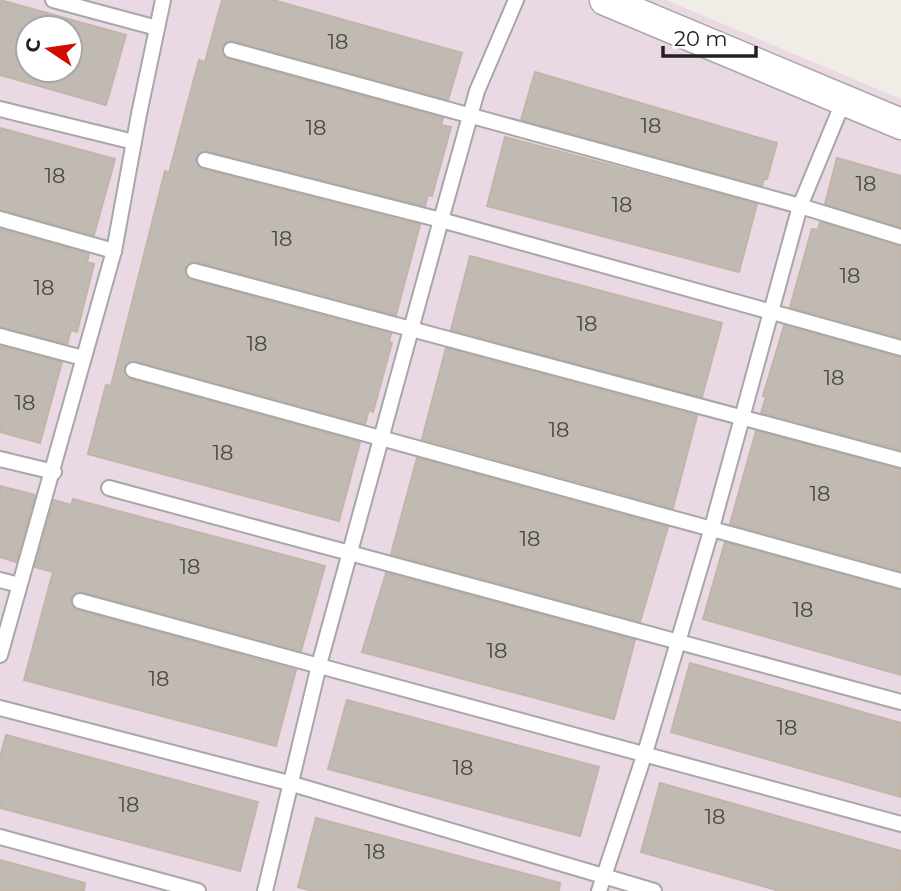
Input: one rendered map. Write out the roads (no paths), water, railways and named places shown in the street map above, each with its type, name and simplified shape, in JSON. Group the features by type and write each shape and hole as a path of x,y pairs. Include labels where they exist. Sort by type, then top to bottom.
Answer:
{"street":[{"path":"605,0 901,124"}],"lane":[{"path":"53,0 157,28"},
{"path":"0,655 54,472 114,251 163,0"},
{"path":"265,891 319,666 477,91 516,0"},
{"path":"231,50 471,118 800,206 901,237"},
{"path":"600,884 645,753 711,531 741,418 773,314 800,206 844,100"},
{"path":"0,109 134,142"},
{"path":"205,160 441,220 901,348"},
{"path":"0,219 114,251"},
{"path":"194,271 901,460"},
{"path":"0,336 83,358"},
{"path":"133,369 711,531 901,581"},
{"path":"0,459 54,472"},
{"path":"109,488 901,702"},
{"path":"0,580 19,585"},
{"path":"80,601 901,824"},
{"path":"0,708 289,783 600,884 654,891"},
{"path":"0,837 198,891"}]}
